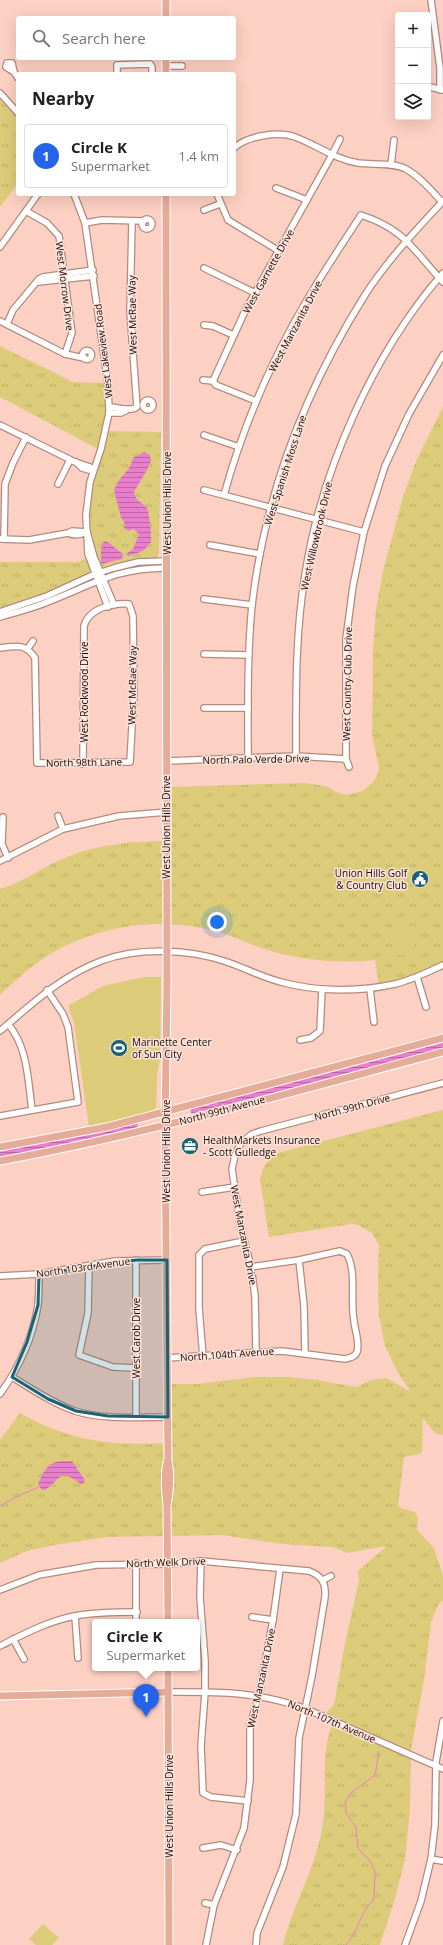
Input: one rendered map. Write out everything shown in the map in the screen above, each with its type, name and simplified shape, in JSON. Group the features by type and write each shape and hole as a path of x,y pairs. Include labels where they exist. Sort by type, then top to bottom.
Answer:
{"main road":[{"path":"166,0 166,16"},
{"name":"West Union Hills Drive","path":"166,196 167,812 165,1126 168,1460 165,1472 167,1505 168,1619"},
{"name":"North 99th Avenue","path":"0,1147 95,1129 165,1112 443,1038"},
{"name":"North 99th Avenue","path":"0,1161 99,1142 165,1126 443,1052"},
{"name":"West Union Hills Drive","path":"168,1671 169,1945"},
{"name":"North 107th Avenue","path":"0,1696 168,1692"}],"street":[{"path":"431,0 442,90 431,87"},
{"path":"166,62 182,66"},
{"path":"116,72 116,65 151,65 152,72"},
{"path":"0,93 16,111"},
{"path":"236,146 240,142 256,137 276,135 294,137 332,156 357,162 391,165 405,168 417,176 443,202"},
{"name":"West Garnette Drive","path":"213,381 233,335 332,156 340,138"},
{"path":"391,165 394,140"},
{"path":"276,188 307,200"},
{"path":"0,247 37,196"},
{"name":"West Lakeview Road","path":"75,196 85,224 93,273 108,383 109,410 104,440 93,471 87,500 86,532 88,554 100,575 111,606"},
{"path":"218,196 228,220 279,251"},
{"name":"West Spanish Moss Lane","path":"248,758 249,656 252,605 260,554 270,507 296,431 324,365 366,294 408,240 443,202"},
{"path":"204,210 220,204"},
{"name":"West Morrow Drive","path":"26,211 47,223 59,236 72,334 65,354"},
{"name":"West Manzanita Drive","path":"224,495 239,447 256,401 282,345 307,299 361,215 389,226 408,240"},
{"path":"85,224 102,220 144,221"},
{"name":"West McRae Way","path":"109,410 122,407 127,410 139,406 130,312 132,221"},
{"path":"408,240 442,278"},
{"path":"204,268 255,293"},
{"path":"8,324 13,310 28,291 38,282 64,276 93,273"},
{"name":"West Willowbrook Drive","path":"296,756 297,668 301,608 305,574 327,484 359,404 394,339 442,278"},
{"path":"0,321 65,354 84,358"},
{"path":"204,325 213,326 233,335"},
{"name":"West Country Club Drive","path":"350,767 346,759 346,638 353,586 364,532 385,466 409,414 443,356"},
{"path":"204,380 213,381 216,385 256,401"},
{"path":"0,425 73,461 90,467 93,471"},
{"path":"204,435 239,447"},
{"path":"26,437 13,463 5,484 2,539 29,540 68,533 72,535 86,532"},
{"path":"58,484 73,461"},
{"path":"204,490 364,532"},
{"path":"210,545 260,554"},
{"path":"0,612 138,562 166,565"},
{"name":"West Lakeview Road","path":"100,575 97,581 111,606"},
{"path":"0,617 49,602 97,581"},
{"path":"204,599 252,605"},
{"name":"West McRae Way","path":"111,606 129,604 133,616 134,692 130,762"},
{"name":"West Rockwood Drive","path":"83,764 85,620 92,612 111,606"},
{"path":"0,648 18,646 28,648 33,641"},
{"name":"North 98th Lane","path":"28,648 35,658 36,664 37,763 83,764 130,762"},
{"path":"204,654 249,656"},
{"path":"204,708 248,708"},
{"name":"North Palo Verde Drive","path":"167,761 296,756 346,759"},
{"path":"0,861 35,842 64,829 118,816 167,812"},
{"path":"58,816 64,829"},
{"path":"3,817 2,844 8,858"},
{"path":"0,1031 47,990 75,972 104,960 143,953 166,952 192,954 218,959 281,982 322,989 370,989 395,984 417,977 443,965"},
{"path":"417,977 426,1007"},
{"path":"300,1040 311,1038 320,1031 322,989"},
{"path":"370,989 374,1022"},
{"path":"0,1116 78,1102 68,1027 63,1014 47,990"},
{"path":"8,1024 16,1034 22,1046 32,1110"},
{"name":"North 99th Drive","path":"261,1131 443,1083"},
{"name":"West Manzanita Drive","path":"256,1351 255,1296 251,1267 244,1240 235,1187 233,1164 236,1151 245,1140 261,1131"},
{"path":"202,1192 235,1187"},
{"path":"203,1357 199,1304 199,1255 205,1249 244,1240"},
{"name":"North 104th Avenue","path":"167,1358 203,1357 256,1351 305,1353 345,1359 352,1358 357,1354 358,1346 353,1319 352,1263 347,1254 340,1251 299,1260"},
{"name":"North 103rd Avenue","path":"0,1276 39,1274 136,1260 167,1260"},
{"name":"West Carob Drive","path":"136,1260 136,1417"},
{"path":"251,1267 299,1260 304,1306 305,1353"},
{"path":"89,1266 88,1313 79,1355 113,1367 136,1368"},
{"path":"0,1394 12,1377 27,1342 38,1306 39,1274"},
{"path":"12,1377 48,1399 76,1411 108,1416 168,1417"},
{"path":"201,1561 200,1597 205,1661 205,1692 201,1746 203,1793 211,1797 248,1801"},
{"name":"North Welk Drive","path":"0,1590 39,1575 69,1569 96,1565 136,1563 168,1564 201,1561 309,1571 316,1574 323,1580"},
{"path":"136,1563 136,1619"},
{"name":"West Manzanita Drive","path":"206,1945 214,1905 244,1828 248,1801 250,1726 259,1695 274,1620 280,1569"},
{"path":"256,1945 257,1932 283,1867 296,1814 298,1738 312,1676 326,1597 326,1587 323,1580 331,1576"},
{"path":"0,1646 39,1627 75,1616 137,1612"},
{"path":"75,1616 78,1658"},
{"name":"West Manzanita Drive","path":"252,1617 274,1620"},
{"path":"13,1639 24,1659"},
{"name":"North 107th Avenue","path":"168,1692 232,1692 259,1695 304,1708 443,1769"},
{"path":"405,1945 421,1901 431,1859 435,1825 437,1766 443,1721"},
{"path":"203,1848 221,1845 236,1850"},
{"path":"431,1859 442,1860"},
{"path":"205,1903 214,1905"}],"highlighted area":[{"path":"136,1260 167,1260 168,1417 108,1416 76,1411 48,1399 12,1377 27,1342 38,1305 39,1274"}],"green space":[{"path":"0,99 16,117 16,186 0,207"},
{"path":"0,346 73,382 108,383 106,431 161,432 159,552 157,558 132,560 102,567 88,573 75,586 38,602 0,615 0,562 78,562 87,558 84,529 85,502 90,476 98,449 0,397"},
{"path":"443,407 443,965 417,977 379,986 375,960 346,962 289,956 261,948 219,932 177,924 155,924 112,929 71,943 38,962 0,995 0,889 72,855 100,847 128,843 172,841 172,787 304,783 326,786 336,792 347,795 363,791 373,782 377,776 379,767 372,735 373,649 376,609 383,571 403,497 416,461"},
{"path":"395,926 415,926 415,955 394,955"},
{"name":"Marinette Center of Sun City","path":"144,977 161,977 160,1058 157,1076 156,1109 134,1117 89,1127 74,1022 69,1010 69,1005 103,986"},
{"path":"443,1110 443,1435 435,1433 423,1418 422,1451 420,1454 404,1457 398,1505 401,1508 415,1512 418,1519 417,1530 434,1548 443,1576 443,1600 438,1605 431,1622 424,1680 411,1750 410,1809 405,1859 396,1895 380,1945 283,1945 287,1930 319,1844 325,1801 325,1759 330,1731 335,1718 326,1713 334,1705 345,1643 359,1581 358,1571 387,1546 347,1553 333,1547 282,1544 222,1535 107,1537 54,1545 27,1551 0,1563 0,1440 20,1413 57,1430 93,1440 130,1444 171,1443 171,1384 197,1384 254,1377 288,1377 317,1380 356,1387 372,1380 386,1378 411,1392 398,1373 385,1346 379,1316 379,1245 372,1233 358,1225 351,1224 269,1237 260,1179 264,1166 274,1154"},
{"path":"43,1924 59,1938 52,1945 36,1945 29,1939"}],"shaded area":[{"path":"144,452 150,455 151,461 134,492 137,499 148,510 151,542 143,551 128,556 126,554 133,549 139,534 134,529 128,531 124,528 125,524 121,517 114,491 118,482 129,468 133,458"},
{"path":"104,541 108,542 123,554 122,559 101,564 101,550"},
{"path":"443,1040 443,1049 192,1115 190,1109 208,1105 219,1099"},
{"path":"137,1122 138,1128 110,1136 0,1158 0,1151"},
{"path":"60,1461 72,1461 85,1480 84,1483 81,1484 64,1475 58,1478 45,1490 42,1490 38,1484 44,1472 49,1466"}],"waterway":[{"path":"0,1506 39,1487"},
{"path":"346,1945 353,1936 365,1910 374,1899 375,1872 371,1862 358,1848 356,1827 346,1813 345,1803 350,1794 375,1775 379,1752"}],"place":[{"name":"Union Hills Golf & Country Club","path":"420,879"},
{"name":"Marinette Center of Sun City","path":"119,1048"},
{"name":"HealthMarkets Insurance - Scott Gulledge","path":"190,1146"},
{"name":"Circle K","path":"146,1717"}]}
